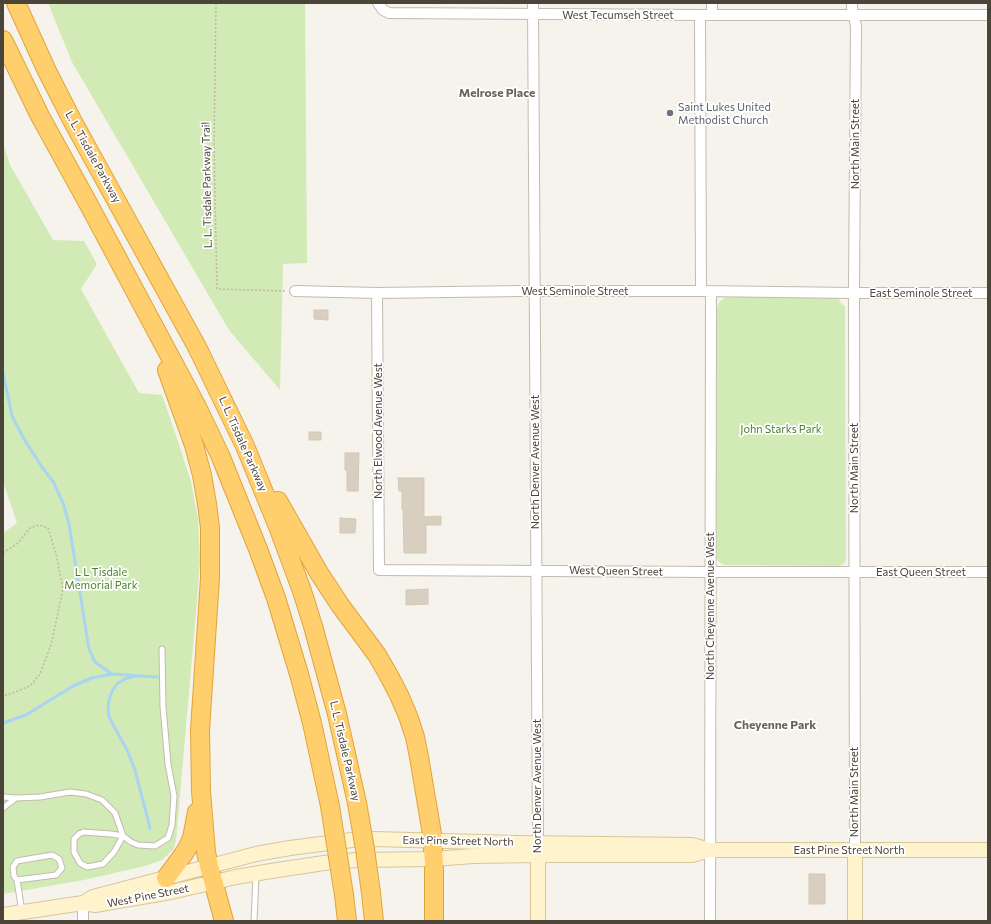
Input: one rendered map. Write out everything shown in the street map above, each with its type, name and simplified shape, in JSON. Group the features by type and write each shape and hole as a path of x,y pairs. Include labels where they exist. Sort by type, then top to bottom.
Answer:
{"highway":[{"name":"L. L. Tisdale Parkway","path":"16,3 47,71 73,122 197,347 245,446 279,528 313,626 337,714 357,803 365,849 374,921"},
{"path":"3,40 40,116 90,205 197,407 220,455 258,549 276,598 312,723 330,806 347,921"},
{"path":"139,298 194,445 202,475 209,516 211,565 200,730 200,791 211,874 224,921"},
{"path":"245,446 319,573 388,674 408,716 415,737 425,786 433,841 434,921"},
{"path":"166,878 184,855 192,838 200,791"}],"street":[{"name":"North Denver Avenue West","path":"533,3 538,921"},
{"path":"712,3 712,15"},
{"name":"North Main Street","path":"852,3 856,26 854,293 855,921"},
{"name":"West Tecumseh Street","path":"381,6 389,13 988,15"},
{"name":"North Cheyenne Avenue West","path":"700,15 710,572 710,921"},
{"name":"West Seminole Street","path":"295,291 377,293 535,291 854,293"},
{"name":"North Elwood Avenue West","path":"377,293 378,570"},
{"name":"East Seminole Street","path":"854,293 988,294"},
{"name":"West Queen Street","path":"378,570 854,572"},
{"name":"East Queen Street","path":"854,572 988,572"},
{"name":"East Pine Street North","path":"211,874 272,850 352,840 433,841 538,849 692,855 710,850 988,850"},
{"name":"East Pine Street North","path":"211,874 256,874 311,865 350,861 434,859 538,849"},
{"name":"West Pine Street","path":"83,903 93,897 166,878 211,874"},
{"name":"West Pine Street","path":"3,915 83,903 95,906 171,892 211,874"},
{"path":"83,903 83,921"}],"lane":[{"path":"3,797 40,797 70,792 86,794 102,800 115,813 123,836 114,852 102,864 87,867 80,862 74,852 74,839 83,832 123,836 138,845 155,846 168,838 172,825 174,796 168,764 163,707 162,649"},
{"path":"3,808 16,798"},
{"path":"17,880 56,875 62,868 59,859 52,854 17,860 13,867 14,876 17,880 22,912"},
{"path":"254,921 256,874"}],"path":[{"name":"L. L. Tisdale Parkway Trail","path":"216,3 214,146 217,289 295,291"},
{"path":"3,553 18,543 30,528 39,525 48,528 56,554 63,589 50,645 40,674 30,686 7,695 3,695"}],"green space":[{"path":"48,3 305,3 307,263 283,264 280,390 229,330 72,62"},
{"name":"L L Tisdale Memorial Park","path":"3,143 10,165 53,240 84,241 97,264 81,289 139,393 162,395 191,482 198,519 200,561 176,841 173,850 162,860 145,866 84,880 3,894 3,533 17,523 3,482"},
{"name":"John Starks Park","path":"727,297 839,298 842,305 845,306 846,559 844,564 840,566 726,565 718,561 716,557 717,307 720,301"}],"building":[{"path":"314,310 328,310 328,320 314,319"},
{"path":"309,432 321,432 321,440 309,440"},
{"path":"345,453 359,453 358,491 347,491"},
{"path":"398,478 424,478 424,517 441,516 441,525 426,525 426,553 404,553 402,491 399,491"},
{"path":"340,518 356,519 355,533 340,533"},
{"path":"428,589 428,604 406,605 406,590"},
{"path":"809,874 825,874 825,904 809,904"}],"waterway":[{"path":"3,373 12,416 24,439 54,483 63,503 69,524 89,649 95,662 112,674"},
{"path":"3,723 26,715 73,686 92,678 112,674 157,677"},
{"path":"135,676 125,679 117,684 112,691 108,708 109,717 127,750 135,770 150,828"}],"place":[{"name":"Saint Lukes United Methodist Church","path":"670,113"}],"district":[{"name":"Melrose Place","path":"497,93"},
{"name":"Cheyenne Park","path":"775,725"}]}
